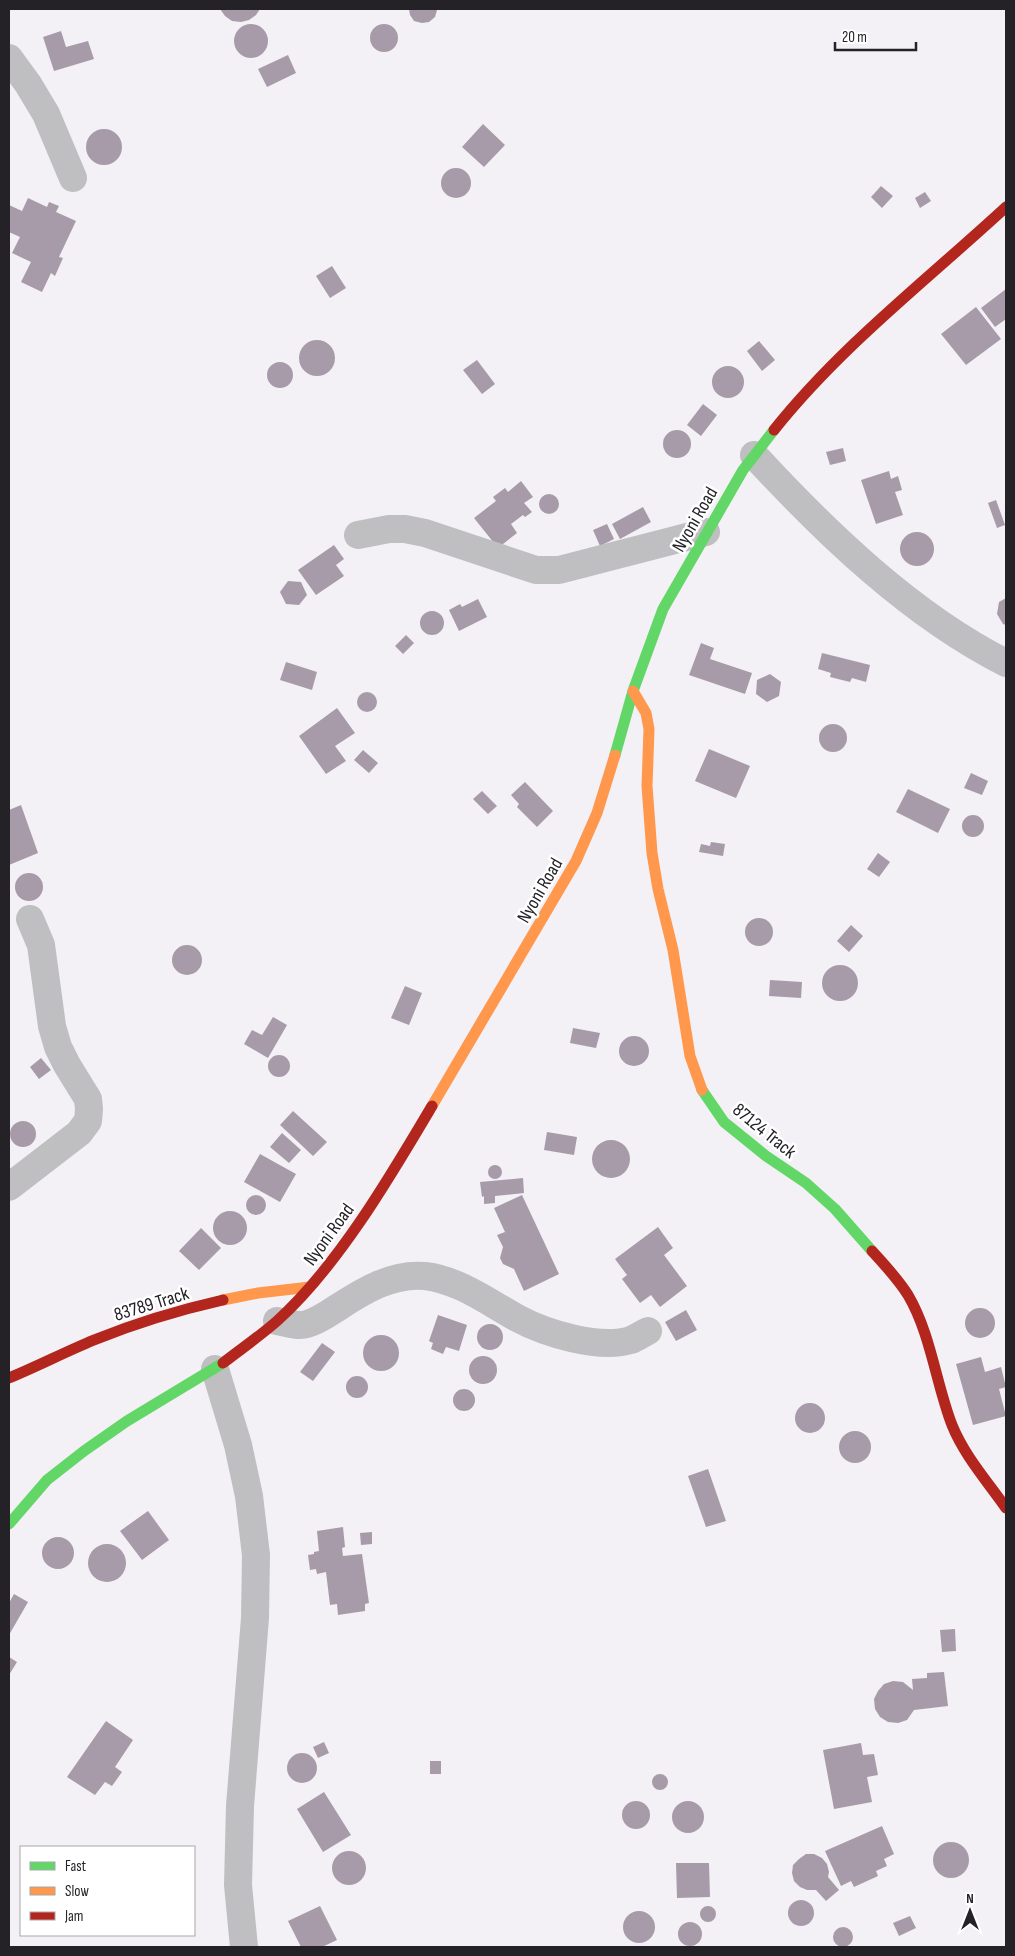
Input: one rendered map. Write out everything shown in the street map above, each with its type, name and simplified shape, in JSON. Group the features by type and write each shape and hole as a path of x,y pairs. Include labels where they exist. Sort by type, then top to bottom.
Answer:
{"street":[{"path":"9,58 28,84 46,114 72,178"},
{"name":"Nyoni Road","path":"9,1524 47,1480 84,1451 127,1421 215,1369 277,1321 310,1287 352,1233 417,1131 576,861 597,812 633,690 663,609 743,470 800,398 900,300 1006,207"},
{"path":"754,455 802,506 839,541 883,578 936,620 1006,663"},
{"path":"358,535 388,529 405,529 536,570 550,571 706,532"},
{"name":"87124 Track","path":"633,690 646,713 649,729 647,794 652,853 658,890 673,950 690,1056 699,1085 712,1107 724,1122 766,1156 806,1183 836,1209 893,1274 908,1296 918,1316 952,1424 961,1444 1006,1508"},
{"path":"9,1187 79,1133 88,1121 89,1109 88,1099 58,1047 52,1026 42,945 30,919"},
{"path":"277,1321 294,1325 306,1325 375,1285 403,1278 424,1276 443,1280 469,1290 518,1319 540,1329 572,1338 594,1342 617,1342 631,1340 648,1331"},
{"name":"83789 Track","path":"9,1378 106,1335 157,1318 241,1294 310,1287"},
{"path":"215,1369 238,1445 249,1496 256,1555 254,1618 240,1806 238,1885 244,1947"}],"building":[{"path":"220,9 260,9 249,20 241,22 232,21"},
{"path":"409,9 437,10 435,17 429,22 422,23 414,21"},
{"path":"251,24 263,29 268,41 263,53 251,58 239,53 234,41 239,29"},
{"path":"384,24 394,28 398,38 394,48 384,52 374,48 370,38 374,28"},
{"path":"61,31 66,47 88,41 94,59 54,71 43,37"},
{"path":"288,55 296,73 267,87 258,69"},
{"path":"483,124 505,145 484,167 462,147"},
{"path":"104,129 116,135 122,147 116,159 104,165 92,159 86,147 92,135"},
{"path":"456,168 467,172 471,183 467,194 456,198 445,194 441,183 445,172"},
{"path":"881,186 893,196 882,208 871,197"},
{"path":"925,192 931,201 920,208 915,198"},
{"path":"28,198 47,207 49,202 59,206 56,212 76,221 59,257 63,258 55,276 51,273 42,292 21,282 31,262 12,253 20,237 9,232 9,205 22,211"},
{"path":"332,266 346,288 330,298 316,276"},
{"path":"1006,289 1006,319 995,327 981,308"},
{"path":"976,307 1001,339 966,365 941,334"},
{"path":"317,340 324,341 330,345 334,351 334,365 330,371 324,375 317,376 310,375 304,371 300,365 299,358 300,351 304,345 310,341"},
{"path":"759,341 775,360 762,371 747,351"},
{"path":"477,360 495,384 482,394 463,370"},
{"path":"280,362 290,365 293,375 290,385 280,388 270,385 267,375 270,365"},
{"path":"728,366 740,370 744,382 740,394 728,398 716,394 712,382 716,370"},
{"path":"703,404 717,415 701,436 687,425"},
{"path":"677,430 687,434 691,444 687,454 677,458 667,454 663,444 667,434"},
{"path":"843,448 846,461 830,465 826,452"},
{"path":"889,471 891,479 898,476 902,490 895,492 903,515 876,524 861,480"},
{"path":"521,481 533,497 524,503 532,512 525,517 523,515 511,524 517,533 498,548 474,518 496,501 493,497 505,488 508,492"},
{"path":"549,494 556,497 559,504 556,511 549,514 542,511 539,504 542,497"},
{"path":"996,500 1005,525 997,528 988,503"},
{"path":"643,507 651,522 620,539 612,524"},
{"path":"607,524 614,539 600,546 593,530"},
{"path":"917,532 924,533 929,537 933,542 933,556 929,561 924,565 917,566 910,565 905,561 901,556 900,549 901,542 905,537 910,533"},
{"path":"334,545 344,559 336,565 344,576 316,595 298,570"},
{"path":"288,581 301,582 307,595 299,605 286,604 280,592"},
{"path":"1006,598 1006,625 1003,624 997,614 999,602"},
{"path":"478,599 487,617 459,631 449,610 460,604 462,607"},
{"path":"432,611 437,612 443,618 443,628 437,634 432,635 427,634 421,628 420,623 421,618 427,612"},
{"path":"406,635 414,643 403,654 395,646"},
{"path":"701,643 714,648 710,659 752,673 745,694 689,675"},
{"path":"822,653 870,665 866,682 852,678 850,682 830,677 831,673 818,669"},
{"path":"286,662 317,672 312,690 280,680"},
{"path":"770,674 781,682 779,696 767,702 756,694 757,680"},
{"path":"363,692 371,692 377,698 377,706 371,712 363,712 357,706 357,698"},
{"path":"337,708 355,733 335,746 346,761 326,774 299,736"},
{"path":"833,724 843,728 847,738 843,748 833,752 823,748 819,738 823,728"},
{"path":"709,749 750,766 736,798 695,781"},
{"path":"363,750 378,763 369,773 354,760"},
{"path":"971,773 988,781 982,795 964,788"},
{"path":"525,782 553,811 537,827 517,807 519,804 511,795"},
{"path":"908,789 950,809 938,833 896,812"},
{"path":"482,791 497,806 488,814 473,799"},
{"path":"21,805 38,853 9,865 9,810"},
{"path":"973,815 981,818 984,826 981,834 973,837 965,834 962,826 965,818"},
{"path":"711,842 725,844 723,856 699,852 701,844 710,846"},
{"path":"878,853 890,862 879,877 867,869"},
{"path":"29,873 39,877 43,887 39,897 29,901 19,897 15,887 19,877"},
{"path":"759,918 769,922 773,932 769,942 759,946 749,942 745,932 749,922"},
{"path":"851,925 863,936 849,952 837,941"},
{"path":"187,945 198,949 202,960 198,971 187,975 176,971 172,960 176,949"},
{"path":"840,965 847,966 853,970 857,976 857,990 853,996 847,1000 840,1001 833,1000 827,996 823,990 822,983 823,976 827,970 833,966"},
{"path":"770,980 802,982 801,998 769,996"},
{"path":"405,986 422,993 409,1025 391,1018"},
{"path":"273,1017 287,1025 268,1058 244,1044 252,1030 262,1035"},
{"path":"573,1028 600,1033 596,1048 570,1043"},
{"path":"634,1036 645,1040 649,1051 645,1062 634,1066 623,1062 619,1051 623,1040"},
{"path":"279,1055 287,1058 290,1066 287,1074 279,1077 271,1074 268,1066 271,1058"},
{"path":"41,1058 51,1070 39,1079 30,1067"},
{"path":"293,1111 327,1142 313,1156 280,1125"},
{"path":"23,1121 32,1125 36,1134 32,1143 23,1147 14,1143 10,1134 14,1125"},
{"path":"547,1132 577,1137 574,1155 544,1150"},
{"path":"282,1133 301,1150 289,1163 270,1147"},
{"path":"611,1140 624,1146 630,1159 624,1172 611,1178 598,1172 592,1159 598,1146"},
{"path":"260,1154 296,1174 280,1202 244,1182"},
{"path":"492,1165 498,1165 502,1172 498,1179 492,1179 488,1175 488,1169"},
{"path":"523,1178 524,1193 495,1196 495,1203 484,1204 480,1182"},
{"path":"256,1195 263,1198 266,1205 263,1212 256,1215 249,1212 246,1205 249,1198"},
{"path":"522,1195 559,1274 524,1291 514,1269 503,1264 500,1258 503,1247 497,1235 505,1232 494,1208"},
{"path":"230,1211 242,1216 247,1228 242,1240 230,1245 218,1240 213,1228 218,1216"},
{"path":"658,1227 673,1248 664,1255 687,1286 660,1307 651,1295 640,1303 622,1279 627,1275 615,1259"},
{"path":"201,1228 221,1248 199,1270 179,1251"},
{"path":"980,1308 986,1309 994,1317 994,1329 986,1337 980,1338 974,1337 966,1329 965,1323 966,1317 974,1309"},
{"path":"686,1310 697,1330 676,1341 665,1322"},
{"path":"438,1315 467,1325 459,1351 446,1347 443,1354 431,1349 433,1343 429,1341"},
{"path":"490,1324 499,1328 503,1337 499,1346 490,1350 481,1346 477,1337 481,1328"},
{"path":"381,1335 394,1340 399,1353 394,1366 381,1371 368,1366 363,1353 368,1340"},
{"path":"322,1343 335,1352 313,1381 300,1372"},
{"path":"483,1356 493,1360 497,1370 493,1380 483,1384 473,1380 469,1370 473,1360"},
{"path":"981,1357 985,1372 1001,1367 1006,1387 999,1389 1006,1416 973,1425 956,1364"},
{"path":"357,1376 365,1379 368,1387 365,1395 357,1398 349,1395 346,1387 349,1379"},
{"path":"464,1389 472,1392 475,1400 472,1408 464,1411 456,1408 453,1400 456,1392"},
{"path":"810,1403 821,1407 825,1418 821,1429 810,1433 799,1429 795,1418 799,1407"},
{"path":"855,1431 867,1435 871,1447 867,1459 855,1463 843,1459 839,1447 843,1435"},
{"path":"708,1469 726,1521 706,1527 688,1476"},
{"path":"148,1511 169,1540 142,1560 120,1531"},
{"path":"343,1527 345,1547 342,1548 343,1556 362,1554 369,1603 365,1604 365,1611 338,1615 337,1604 330,1605 326,1572 317,1574 316,1569 310,1570 308,1555 319,1551 317,1531"},
{"path":"372,1532 372,1544 361,1545 360,1533"},
{"path":"58,1537 70,1541 74,1553 70,1565 58,1569 46,1565 42,1553 46,1541"},
{"path":"107,1544 120,1550 126,1563 120,1576 107,1582 94,1576 88,1563 94,1550"},
{"path":"14,1594 28,1602 9,1635 9,1603"},
{"path":"955,1629 956,1651 942,1652 940,1630"},
{"path":"9,1657 17,1662 9,1675"},
{"path":"944,1672 948,1706 914,1710 907,1720 898,1723 888,1722 880,1717 875,1709 874,1699 884,1684 893,1681 903,1682 913,1690 912,1679 927,1678 927,1673"},
{"path":"106,1721 133,1740 115,1767 122,1772 112,1786 105,1782 95,1795 67,1777"},
{"path":"324,1742 329,1753 318,1758 313,1747"},
{"path":"861,1743 863,1755 874,1754 878,1775 867,1777 872,1802 834,1809 823,1750"},
{"path":"302,1753 308,1754 316,1762 316,1774 308,1782 302,1783 296,1782 288,1774 287,1768 288,1762 296,1754"},
{"path":"430,1761 441,1761 441,1774 430,1774"},
{"path":"660,1774 668,1782 660,1790 652,1782"},
{"path":"324,1792 351,1835 323,1852 297,1809"},
{"path":"636,1801 646,1805 650,1815 646,1825 636,1829 626,1825 622,1815 626,1805"},
{"path":"688,1801 694,1802 699,1806 703,1811 703,1823 699,1828 694,1832 688,1833 682,1832 677,1828 673,1823 672,1817 673,1811 677,1806 682,1802"},
{"path":"882,1826 894,1854 884,1859 887,1866 876,1871 878,1876 854,1887 851,1881 841,1886 825,1851"},
{"path":"951,1842 963,1848 969,1860 963,1872 951,1878 939,1872 933,1860 939,1848"},
{"path":"349,1851 356,1852 361,1856 365,1861 365,1875 361,1880 356,1884 349,1885 342,1884 337,1880 333,1875 332,1868 333,1861 337,1856 342,1852"},
{"path":"806,1854 814,1854 822,1858 827,1864 828,1877 839,1890 826,1901 816,1890 807,1890 800,1887 794,1881 793,1865"},
{"path":"676,1863 709,1863 710,1897 677,1898"},
{"path":"801,1900 810,1904 814,1913 810,1922 801,1926 792,1922 788,1913 792,1904"},
{"path":"320,1906 337,1940 322,1947 301,1947 288,1921"},
{"path":"708,1906 714,1908 716,1914 714,1920 708,1922 702,1920 700,1914 702,1908"},
{"path":"639,1911 645,1912 650,1916 654,1921 654,1933 650,1938 645,1942 639,1943 633,1942 628,1938 624,1933 623,1927 624,1921 628,1916 633,1912"},
{"path":"910,1916 916,1928 899,1936 893,1923"},
{"path":"690,1922 699,1925 702,1934 699,1943 690,1946 681,1943 678,1934 681,1925"},
{"path":"843,1927 850,1930 853,1937 850,1944 843,1947 836,1944 833,1937 836,1930"}],"traffic: fast":[{"path":"615,755 633,691 663,609 743,470 774,430"},
{"path":"702,1090 724,1122 766,1156 806,1183 835,1209 872,1251"},
{"path":"9,1524 47,1480 84,1451 127,1421 223,1363"}],"traffic: slow":[{"path":"633,691 646,713 649,729 647,786 652,853 658,889 673,950 690,1056 702,1090"},
{"path":"432,1106 576,861 597,813 615,755"},
{"path":"223,1300 258,1293 310,1287"}],"traffic: jam":[{"path":"774,430 827,370 856,342 1006,207"},
{"path":"223,1363 277,1321 321,1274 362,1220 432,1106"},
{"path":"872,1251 896,1278 916,1310 928,1342 952,1425 969,1457 1006,1508"},
{"path":"9,1378 126,1328 223,1300"}]}
